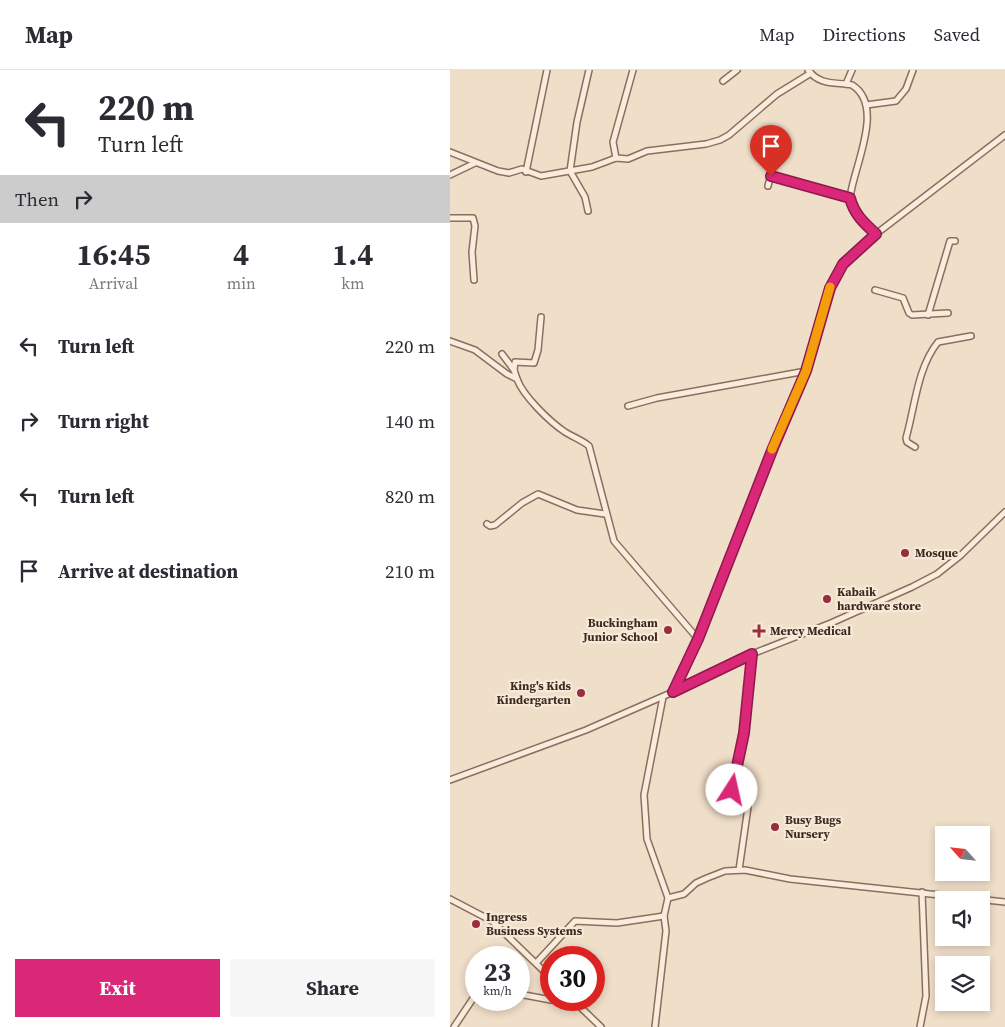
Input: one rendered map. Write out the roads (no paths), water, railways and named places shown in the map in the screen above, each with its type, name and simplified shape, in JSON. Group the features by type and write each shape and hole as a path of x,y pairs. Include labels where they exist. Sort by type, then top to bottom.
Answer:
{"street":[{"path":"526,172 547,70"},
{"path":"588,211 585,196 570,171 577,122 589,70"},
{"path":"616,158 613,142 632,70"},
{"path":"723,81 737,70"},
{"path":"846,84 852,70"},
{"path":"866,105 896,101 906,88 913,70"},
{"path":"450,152 498,171 509,173 522,169 541,176 592,167 616,158 628,159 647,151 720,140 777,94 809,72 819,80 834,85 846,84 858,89 866,105 863,146 850,198 852,208 860,219 876,234"},
{"path":"673,692 698,639 773,448 806,371 833,282 843,264 876,234 1005,135"},
{"path":"450,175 475,163"},
{"path":"768,186 770,178 773,176 850,198"},
{"path":"450,218 473,218 475,226 472,252 474,280"},
{"path":"928,315 950,241 955,241"},
{"path":"875,290 903,298 909,313 912,315 948,313"},
{"path":"514,370 515,362 534,363 538,350 541,317"},
{"path":"915,447 907,442 906,438 922,373 934,347 941,341 971,336"},
{"path":"450,341 475,350 507,374 517,379"},
{"path":"502,354 514,370 521,389 564,431 589,446 605,514 614,541 698,639"},
{"path":"628,406 657,398 806,371"},
{"path":"487,524 490,526 495,524 522,503 538,494 576,510 605,514"},
{"path":"450,780 529,752 663,697 752,654 831,623 936,574 961,555 1005,512"},
{"path":"739,870 748,807 732,790 744,733 752,654"},
{"path":"655,1027 666,931 664,916 668,898 644,823 644,795 663,697"},
{"path":"668,898 684,894 696,883 706,878 725,871 739,870 790,879 1005,902"},
{"path":"920,1027 926,996 922,892"},
{"path":"450,899 492,922 540,966"},
{"path":"536,962 575,921 617,923 664,916"},
{"path":"454,1027 465,1010"},
{"path":"584,1011 601,1027"}],"place":[{"name":"Mosque","path":"905,553"},
{"name":"Kabaik hardware store","path":"827,599"},
{"name":"Buckingham Junior School","path":"668,630"},
{"name":"Mercy Medical","path":"759,631"},
{"name":"King's Kids Kindergarten","path":"581,693"},
{"name":"Busy Bugs Nursery","path":"775,827"},
{"name":"Ingress Business Systems","path":"476,924"}]}
